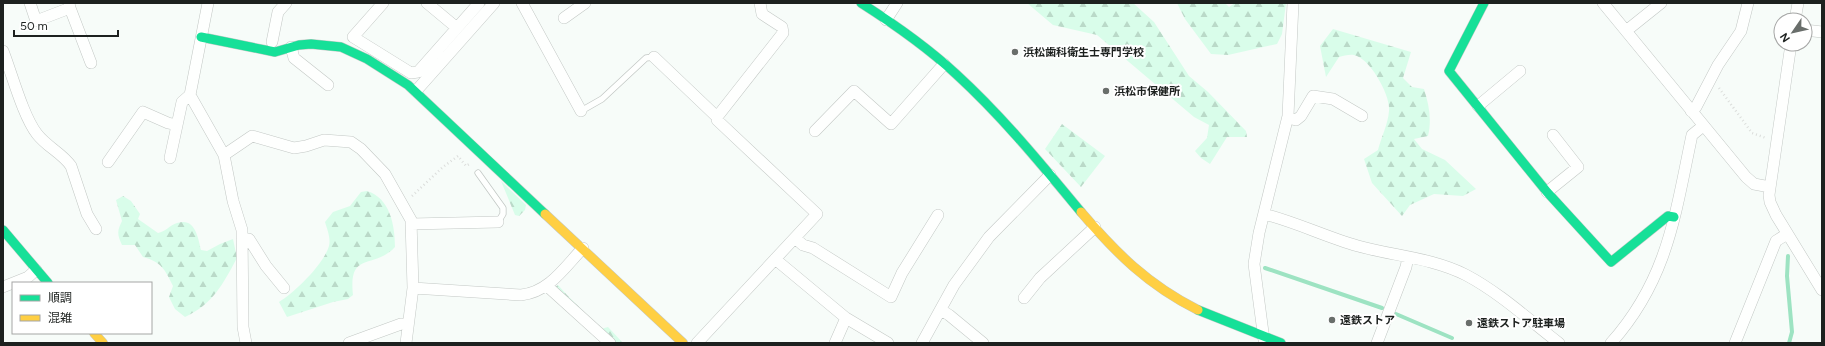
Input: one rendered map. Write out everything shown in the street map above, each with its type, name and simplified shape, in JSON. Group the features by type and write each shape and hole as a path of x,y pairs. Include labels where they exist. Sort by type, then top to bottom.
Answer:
{"street":[{"path":"30,3 36,21 70,5 91,63"},
{"path":"170,158 182,102 190,95 208,3"},
{"path":"272,42 278,12 286,3"},
{"path":"382,3 354,37 411,73 418,72 479,3"},
{"path":"427,3 457,28"},
{"path":"416,91 494,3"},
{"path":"522,3 581,111"},
{"path":"564,18 584,3"},
{"path":"717,117 782,32 782,27 762,14 760,3"},
{"path":"860,3 886,20 944,64 984,101 1095,227 1137,272 1168,294 1201,312 1264,339 1281,343"},
{"path":"886,20 897,3"},
{"path":"1264,339 1254,271 1259,233 1288,118 1293,3"},
{"path":"1484,3 1449,71 1547,192 1611,262 1668,216 1674,217"},
{"path":"1603,3 1749,181 1770,187"},
{"path":"1626,31 1661,3"},
{"path":"1691,111 1696,107 1710,79 1741,31 1748,3"},
{"path":"201,37 275,52 291,47 312,44 341,47 367,59 408,84 683,343"},
{"path":"291,47 294,58 328,85"},
{"path":"3,51 33,128 45,142 66,159 71,166 87,214 96,229"},
{"path":"1790,52 1769,195 1772,209 1822,290"},
{"path":"654,58 717,117 717,120 817,214 696,343"},
{"path":"815,131 854,90 891,124 944,64"},
{"path":"1478,106 1520,71"},
{"path":"190,95 224,155 233,201 240,222 242,239 243,327 246,343"},
{"path":"1288,118 1296,120 1301,116 1313,96 1333,99 1362,116"},
{"path":"108,162 143,112 168,123 177,124"},
{"path":"1612,343 1633,316 1650,287 1664,256 1692,135 1703,126"},
{"path":"1547,192 1578,167 1553,135"},
{"path":"224,155 252,136 294,148 324,140 351,142 361,149 385,174 411,220 413,288 406,343"},
{"path":"922,343 954,285 989,237 1050,175"},
{"path":"1264,214 1352,244 1449,268 1480,283 1559,343"},
{"path":"795,238 803,245 813,248 891,297 902,273 938,215"},
{"path":"411,224 498,222"},
{"path":"1024,298 1040,278 1095,227"},
{"path":"3,230 47,282"},
{"path":"1735,343 1776,241 1787,234"},
{"path":"242,239 249,239 266,266 284,288"},
{"path":"413,288 521,295 532,294 547,286 583,248"},
{"path":"1377,343 1406,267 1408,257"},
{"path":"775,259 846,318 888,343"},
{"path":"16,282 28,277 36,270"},
{"path":"547,286 610,343"},
{"path":"941,310 949,314 983,343"},
{"path":"835,343 846,318"},
{"path":"349,343 401,324 408,326"},
{"path":"95,334 103,343"}],"lane":[{"path":"581,111 602,99 646,58 654,58"},
{"path":"478,173 502,208 503,214 498,222"}],"path":[{"path":"1710,79 1714,81 1752,133 1777,140"},
{"path":"402,203 443,167 458,156 460,157"}],"green space":[{"path":"1027,3 1133,3 1154,22 1189,76 1208,92 1246,131 1247,137 1227,137 1210,164 1201,158 1195,151 1207,138 1209,125 1194,117 1097,35 1053,25"},
{"path":"1177,3 1225,3 1229,7 1235,3 1286,3 1282,34 1277,44 1228,55 1211,54 1185,19"},
{"path":"1333,29 1411,52 1403,78 1412,87 1424,89 1429,106 1430,118 1428,136 1414,139 1422,149 1445,160 1476,189 1463,196 1434,194 1410,205 1402,216 1372,183 1364,159 1378,150 1389,111 1387,96 1373,70 1360,58 1354,55 1339,57 1326,77 1320,46"},
{"path":"1062,124 1105,156 1081,187 1045,149"},
{"path":"501,181 526,205 525,210 519,216 515,215"},
{"path":"367,191 381,200 390,213 394,230 395,247 387,254 359,266 354,272 353,295 348,299 333,302 287,317 279,302 308,277 326,253 330,240 325,222 333,212 350,206 361,192"},
{"path":"123,196 131,201 140,214 138,219 158,233 177,223 183,222 192,225 197,234 201,250 207,251 233,239 237,258 222,285 203,306 195,312 185,317 175,309 169,297 173,286 162,267 155,261 143,257 135,245 122,245 118,233 122,221 116,200"},
{"path":"558,285 601,329 608,327 623,343 605,343 570,311 566,311 557,301 555,287"}],"waterway":[{"path":"1788,256 1787,276 1792,332 1789,343"},
{"path":"1265,268 1382,308"},
{"path":"1396,314 1452,338"}],"traffic: fast":[{"path":"861,3 922,45 973,90 1021,141 1081,212"},
{"path":"1484,3 1449,71 1547,192 1611,262 1668,216 1674,217"},
{"path":"201,37 275,52 299,45 311,44 341,47 367,59 408,85 545,214"},
{"path":"3,230 47,282"},
{"path":"1198,310 1281,343"}],"traffic: slow":[{"path":"1081,212 1107,241 1148,279 1198,310"},
{"path":"545,214 683,343"},
{"path":"95,334 103,343"}],"place":[{"name":"浜松歯科衛生士専門学校","path":"1015,52"},
{"name":"浜松市保健所","path":"1106,91"},
{"name":"遠鉄ストア","path":"1332,320"},
{"name":"遠鉄ストア駐車場","path":"1469,323"}]}
